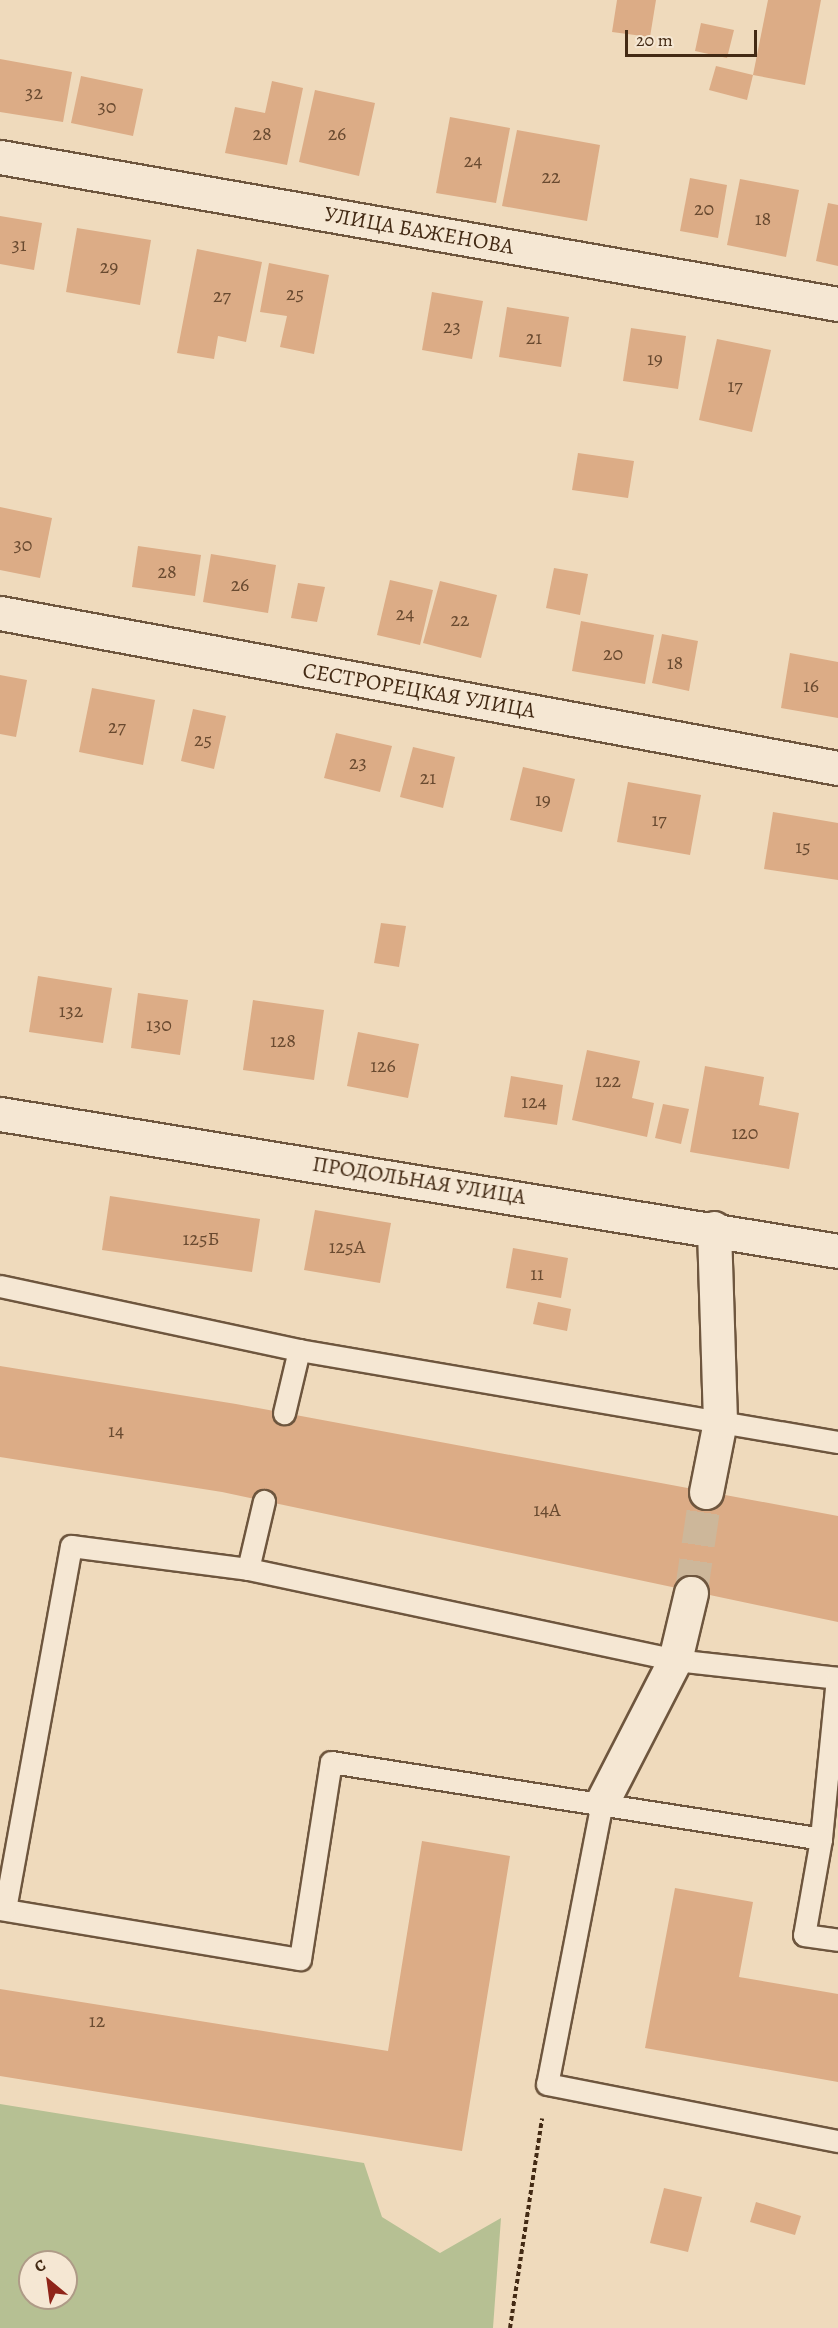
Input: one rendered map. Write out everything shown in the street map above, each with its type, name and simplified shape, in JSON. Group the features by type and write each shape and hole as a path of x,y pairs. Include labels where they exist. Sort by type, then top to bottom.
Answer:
{"street":[{"name":"УЛИЦА БАЖЕНОВА","path":"0,157 838,304"},
{"name":"СЕСТРОРЕЦКАЯ УЛИЦА","path":"0,613 838,768"},
{"name":"ПРОДОЛЬНАЯ УЛИЦА","path":"0,1114 714,1228 838,1251"},
{"path":"706,1492 720,1421 714,1228"},
{"path":"602,1802 675,1660 691,1593"}],"lane":[{"path":"0,1286 299,1350 838,1442"},
{"path":"284,1413 299,1350"},
{"path":"248,1569 264,1501"},
{"path":"821,1839 602,1802 331,1762 300,1959 2,1909 71,1546 248,1569 675,1660 837,1678 821,1839 804,1935 838,1940"},
{"path":"602,1802 547,2084 838,2141"}],"path":[{"path":"510,2328 547,2084"}],"green space":[{"path":"0,2104 364,2163 382,2217 440,2253 501,2218 493,2328 0,2328"}],"building":[{"path":"617,0 656,0 650,37 612,32"},
{"path":"768,0 821,0 805,85 753,75"},
{"path":"701,23 734,30 727,58 695,51"},
{"path":"0,59 72,72 63,122 0,112"},
{"path":"716,66 753,75 747,100 709,90"},
{"path":"81,76 143,89 133,136 71,123"},
{"path":"272,81 303,88 287,165 225,153 235,107 265,113"},
{"path":"315,90 375,103 359,176 299,162"},
{"path":"450,117 510,128 496,203 436,193"},
{"path":"517,130 600,145 587,221 502,206"},
{"path":"690,178 727,185 718,238 680,231"},
{"path":"740,179 799,190 786,257 727,245"},
{"path":"828,203 838,205 838,266 816,261"},
{"path":"0,216 42,223 34,270 0,264"},
{"path":"77,228 151,240 140,305 66,292"},
{"path":"197,249 262,262 246,342 218,336 214,359 177,353"},
{"path":"269,263 329,275 314,354 280,347 287,316 260,312"},
{"path":"432,292 483,301 472,359 422,350"},
{"path":"507,307 569,317 561,367 499,357"},
{"path":"631,328 686,336 678,389 623,381"},
{"path":"717,339 771,350 752,432 699,420"},
{"path":"578,453 634,461 628,498 572,490"},
{"path":"0,507 52,518 40,578 0,570"},
{"path":"138,546 201,555 195,596 132,587"},
{"path":"211,554 276,565 268,613 203,602"},
{"path":"554,568 588,574 580,615 546,608"},
{"path":"390,580 433,590 420,645 377,635"},
{"path":"440,581 497,595 481,658 423,643"},
{"path":"298,583 325,587 317,622 291,618"},
{"path":"581,621 654,635 645,684 572,671"},
{"path":"662,634 698,641 689,691 652,683"},
{"path":"790,653 838,662 838,718 781,708"},
{"path":"0,675 27,680 16,737 0,734"},
{"path":"92,688 155,700 143,765 79,752"},
{"path":"193,709 226,716 214,769 181,761"},
{"path":"336,733 392,746 380,792 324,778"},
{"path":"413,747 455,757 443,808 400,797"},
{"path":"523,767 575,779 562,832 510,820"},
{"path":"628,782 701,795 690,855 617,842"},
{"path":"773,812 838,823 838,880 764,869"},
{"path":"381,923 406,926 399,967 374,963"},
{"path":"38,976 112,988 103,1043 29,1032"},
{"path":"138,993 188,1000 180,1055 131,1048"},
{"path":"253,1000 324,1010 314,1080 243,1070"},
{"path":"358,1032 419,1044 408,1098 347,1086"},
{"path":"587,1050 640,1061 632,1098 654,1103 647,1137 572,1120"},
{"path":"705,1066 764,1077 759,1105 799,1113 789,1169 690,1152"},
{"path":"511,1076 563,1085 557,1125 504,1117"},
{"path":"663,1104 689,1109 681,1144 655,1138"},
{"path":"110,1196 260,1219 252,1272 102,1250"},
{"path":"315,1210 391,1223 380,1283 304,1270"},
{"path":"513,1248 568,1258 561,1298 506,1288"},
{"path":"538,1302 571,1309 567,1331 533,1324"},
{"path":"0,1366 236,1404 838,1516 838,1622 222,1492 0,1457"},
{"path":"422,1841 510,1856 462,2151 0,2076 0,1989 388,2051"},
{"path":"675,1888 753,1902 739,1977 838,1994 838,2082 645,2048"},
{"path":"664,2188 702,2197 688,2252 650,2243"},
{"path":"756,2202 801,2216 795,2235 750,2222"}],"tunnel":[{"path":"691,1593 706,1492"}]}
